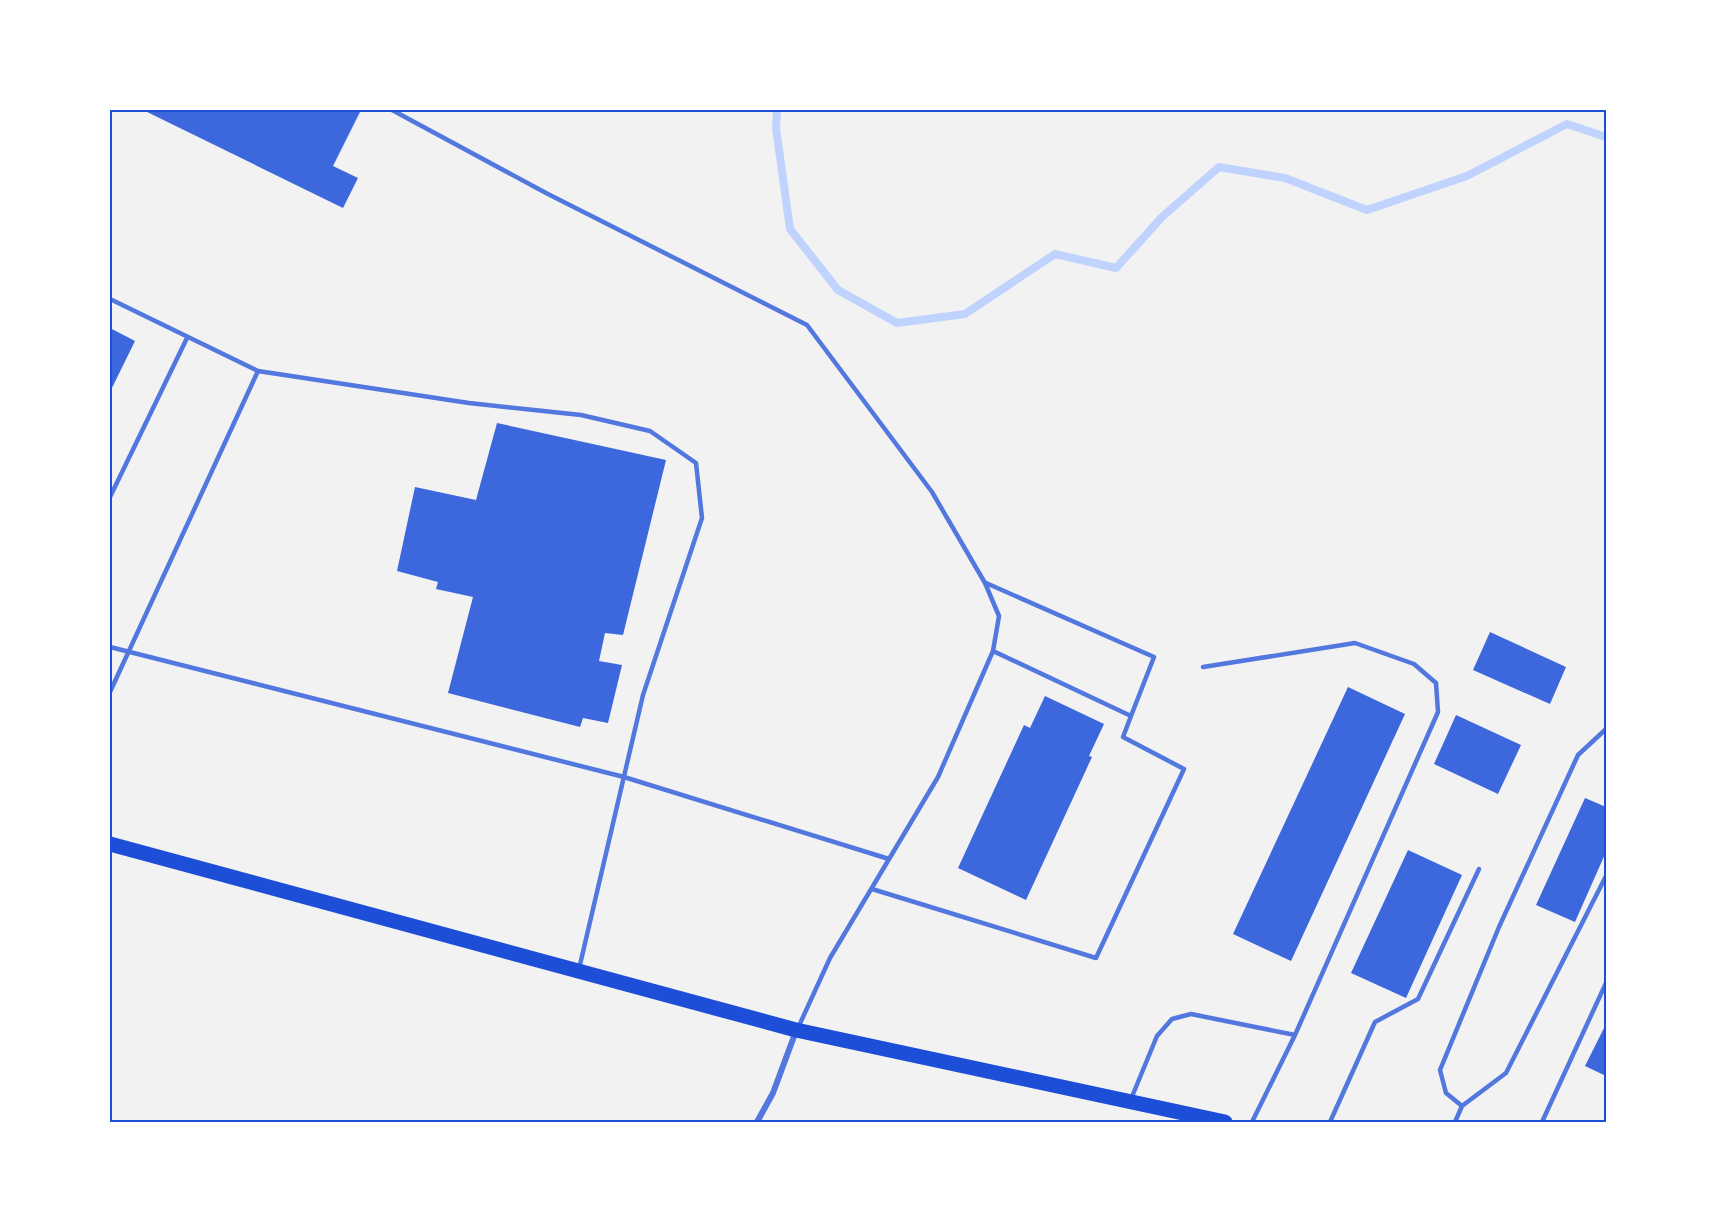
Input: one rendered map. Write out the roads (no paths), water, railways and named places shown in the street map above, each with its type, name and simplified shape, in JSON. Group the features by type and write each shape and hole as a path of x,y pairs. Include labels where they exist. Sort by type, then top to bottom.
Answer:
{"main road":[{"path":"110,844 796,1030 1225,1122"}],"street":[{"path":"757,1122 773,1093 796,1030"}],"lane":[{"path":"392,110 546,193 807,325 932,492 986,583 999,616 993,651 938,777 830,957 796,1030"},
{"path":"110,299 258,371 469,403 580,415 650,431 696,463 702,518 642,694 579,971"},
{"path":"110,497 187,338"},
{"path":"110,692 258,371"},
{"path":"872,889 1096,958 1184,769 1123,737 1154,657 986,583"},
{"path":"1203,667 1354,643 1414,664 1437,683 1438,712 1295,1035 1252,1122"},
{"path":"110,647 129,654 624,777 889,859"},
{"path":"993,651 1131,716"},
{"path":"1462,1106 1446,1093 1440,1070 1499,927 1578,755 1606,729"},
{"path":"1330,1122 1375,1022 1418,999 1479,868"},
{"path":"1455,1122 1462,1106 1506,1072 1606,876"},
{"path":"1542,1122 1606,983"},
{"path":"1130,1102 1157,1036 1172,1019 1191,1014 1295,1035"}],"waterway":[{"path":"777,110 776,128 790,229 838,290 897,323 965,314 1055,254 1116,268 1162,217 1219,167 1285,178 1367,210 1467,176 1567,124 1606,137"}]}
